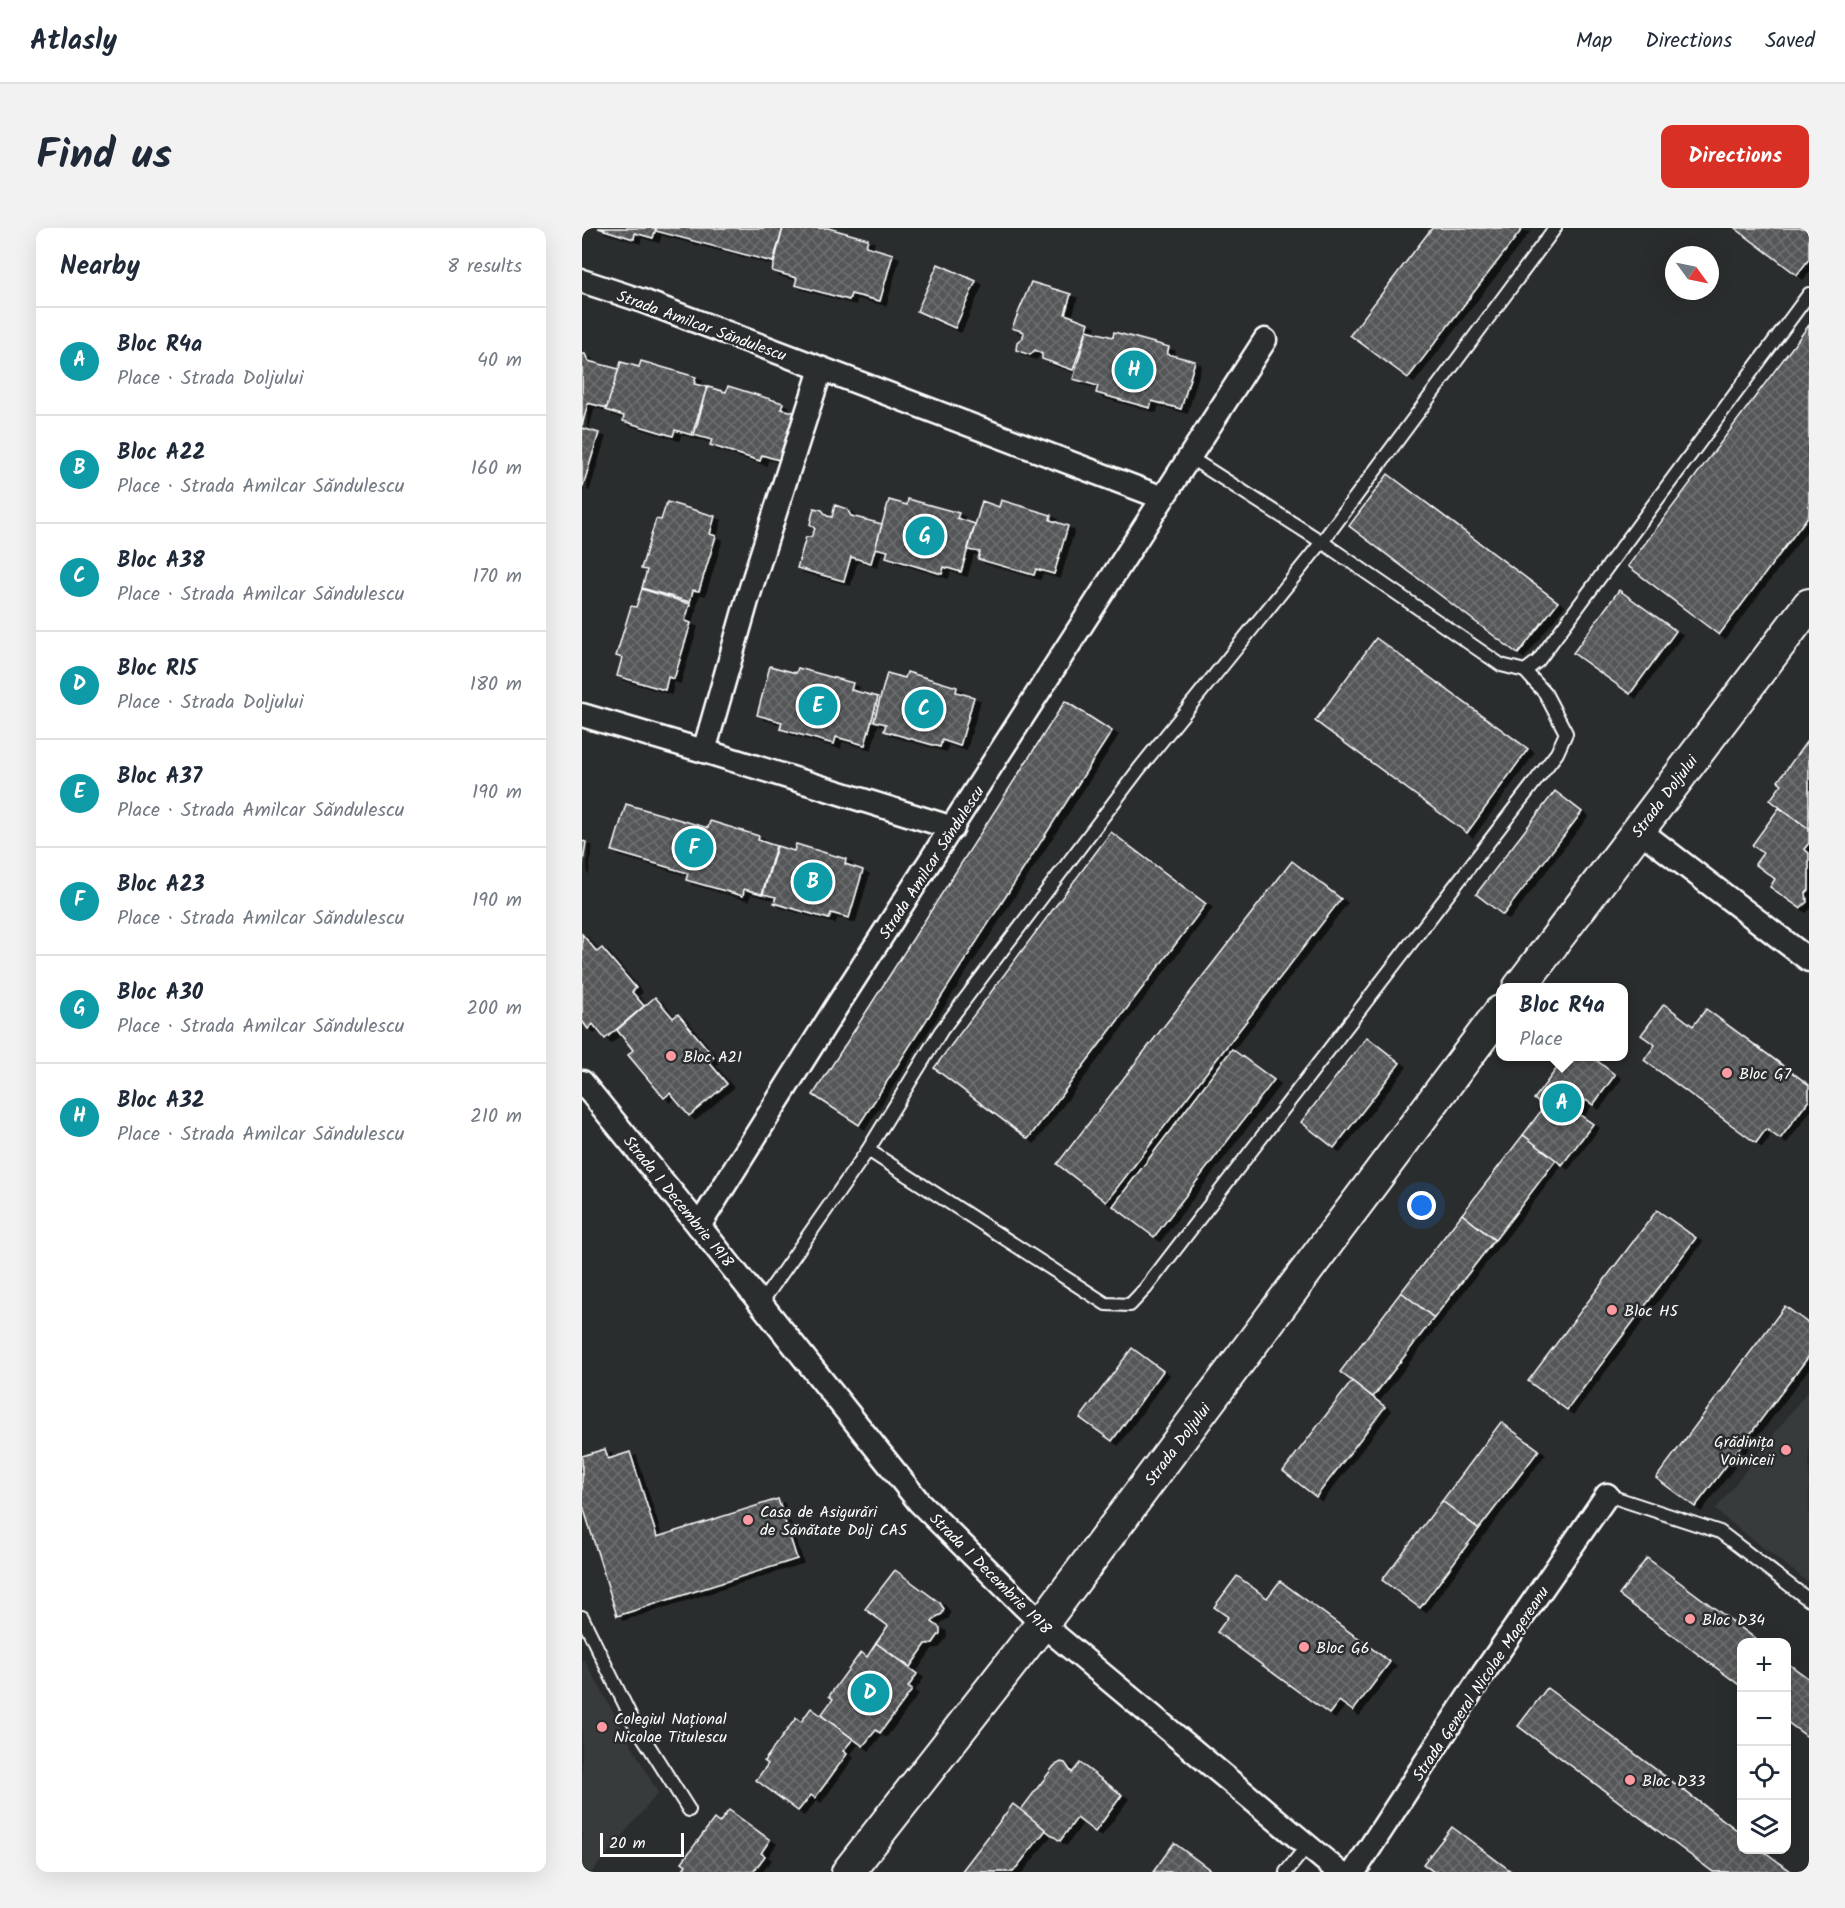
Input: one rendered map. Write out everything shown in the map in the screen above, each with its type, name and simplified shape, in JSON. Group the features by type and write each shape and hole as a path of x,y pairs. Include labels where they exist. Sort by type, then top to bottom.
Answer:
{"street":[{"name":"Strada Amilcar Săndulescu","path":"582,281 640,300 1163,498"},
{"name":"Strada Amilcar Săndulescu","path":"699,1226 835,1009 1265,340"},
{"path":"704,751 748,597 821,369"},
{"name":"Strada Doljului","path":"1522,983 1809,605"},
{"path":"582,715 953,828"},
{"path":"1639,830 1809,960"},
{"name":"Strada Doljului","path":"848,1872 1042,1624 1496,1017"},
{"name":"Strada 1 Decembrie 1918","path":"582,1082 919,1502 1042,1624 1339,1872"},
{"name":"Strada General Nicolae Magereanu","path":"1354,1872 1483,1674 1607,1495"}],"lane":[{"path":"761,1304 868,1150 941,1030 1139,769 1322,542 1555,228"},
{"path":"1525,671 1538,661 1809,294"},
{"path":"868,1150 1106,1304 1130,1305 1153,1280 1557,753 1566,733 1545,693 1525,671 1501,666 1322,542 1190,457"},
{"path":"1607,1495 1720,1532 1809,1600"},
{"path":"582,1617 633,1721 689,1810"},
{"path":"1286,1872 1307,1846"}],"shaded area":[{"name":"Grădinița Voiniceii","path":"1809,1389 1809,1583 1715,1510"},
{"name":"Colegiul Național Nicolae Titulescu","path":"584,1659 658,1793 592,1872 582,1872 582,1660"}],"building":[{"path":"598,228 656,228 653,238 635,233 634,239"},
{"path":"656,228 783,228 773,262 656,231"},
{"path":"783,228 828,228 868,239 866,246 893,254 880,301 851,294 849,300 795,285 797,278 772,271"},
{"path":"1432,228 1523,228 1408,378 1350,335"},
{"path":"1735,228 1809,228 1809,259 1797,275"},
{"path":"938,264 976,281 955,328 917,311"},
{"path":"1031,282 1071,294 1065,314 1089,323 1073,370 1042,359 1042,354 1035,350 1030,355 1016,350 1017,342 1023,337 1024,332 1012,328"},
{"path":"1809,325 1809,515 1719,635 1628,566"},
{"path":"1087,330 1113,337 1114,332 1169,347 1167,354 1195,361 1181,409 1152,401 1150,408 1096,393 1098,386 1073,379"},
{"path":"582,354 585,354 588,361 619,369 607,408 588,403 582,426"},
{"path":"641,361 696,377 694,384 707,387 692,435 675,430 673,436 623,421 624,416 606,410 621,362 639,367"},
{"path":"728,386 783,403 781,409 794,412 779,460 762,455 760,461 710,445 712,440 694,435 708,387 726,392"},
{"path":"582,428 599,433 583,486 582,486"},
{"path":"1388,474 1558,602 1518,654 1349,526"},
{"path":"908,499 959,513 957,518 975,524 961,572 944,567 942,574 886,557 888,551 875,548 889,500 907,505"},
{"path":"1001,500 1051,515 1050,520 1068,526 1054,574 1036,569 1034,575 978,559 980,552 968,550 982,501 999,507"},
{"path":"667,502 715,516 710,534 716,536 699,591 693,590 690,602 642,588 647,570 641,569 656,519 661,520"},
{"path":"835,505 847,509 851,516 882,524 871,563 851,557 844,581 797,568 806,537 811,537 815,529 810,524 814,508 832,517"},
{"path":"642,589 690,604 685,621 691,623 674,679 668,677 665,690 617,676 622,658 616,656 631,606 636,607"},
{"path":"1619,590 1676,631 1630,694 1573,653"},
{"path":"1376,638 1528,749 1467,833 1315,721"},
{"path":"770,666 796,673 798,668 853,683 851,690 878,697 865,745 836,737 834,744 780,729 782,722 757,715"},
{"path":"907,672 957,687 956,692 974,697 960,746 942,740 940,747 884,731 886,724 874,721 887,673 905,678"},
{"path":"1065,701 1112,731 859,1125 813,1095"},
{"path":"1809,738 1809,829 1770,800 1782,784 1778,781"},
{"path":"1555,791 1582,812 1503,915 1476,894"},
{"path":"626,804 708,828 710,821 759,836 758,840 776,846 762,894 744,889 743,896 686,880 688,873 612,851"},
{"path":"1779,808 1809,829 1809,843 1804,849 1809,853 1809,890 1806,893 1807,902 1800,908 1770,887 1775,879 1755,864 1763,853 1752,845"},
{"path":"1111,832 1206,904 1028,1139 934,1068"},
{"path":"582,841 586,842 582,870"},
{"path":"796,844 846,859 845,864 863,870 849,918 831,913 829,919 774,903 776,897 763,894 777,846 794,851"},
{"path":"1292,861 1341,899 1106,1202 1057,1164"},
{"path":"582,934 597,952 602,948 636,988 632,992 644,1006 605,1039 593,1024 588,1029 582,1021"},
{"name":"Bloc A21","path":"655,997 673,1018 678,1014 714,1057 709,1062 727,1084 689,1116 670,1093 664,1098 628,1055 633,1050 617,1030"},
{"name":"Bloc G7","path":"1664,1004 1693,1026 1706,1009 1809,1085 1809,1100 1780,1139 1766,1129 1756,1143 1644,1060 1655,1045 1641,1035"},
{"path":"1367,1037 1400,1063 1334,1148 1301,1122"},
{"path":"1232,1049 1274,1080 1154,1237 1113,1206"},
{"path":"1562,1061 1597,1061 1615,1075 1593,1105 1586,1100 1577,1113 1593,1124 1562,1165 1523,1135 1544,1107 1534,1099"},
{"path":"1523,1135 1556,1160 1495,1240 1462,1214"},
{"name":"Bloc H5","path":"1657,1210 1696,1238 1567,1410 1528,1381"},
{"path":"1462,1214 1494,1240 1434,1318 1401,1292"},
{"path":"1401,1292 1434,1318 1373,1397 1340,1372"},
{"path":"1785,1306 1809,1324 1809,1356 1695,1507 1656,1478"},
{"path":"1132,1348 1163,1371 1112,1441 1080,1418"},
{"path":"1352,1381 1385,1407 1316,1497 1283,1471"},
{"path":"1501,1422 1539,1450 1479,1529 1442,1501"},
{"name":"Casa de Asigurări de Sănătate Dolj CAS","path":"605,1449 608,1459 630,1452 657,1537 778,1499 797,1559 617,1616 582,1503 582,1456"},
{"path":"1442,1501 1479,1529 1420,1608 1382,1580"},
{"name":"Bloc D34","path":"1647,1558 1755,1638 1737,1638 1737,1683 1619,1595"},
{"path":"895,1570 940,1603 944,1609 942,1614 932,1622 940,1628 940,1633 933,1643 926,1644 910,1667 876,1643 888,1626 865,1609"},
{"name":"Bloc G6","path":"1237,1576 1267,1598 1280,1581 1390,1662 1353,1711 1339,1701 1329,1714 1217,1632 1228,1617 1214,1607"},
{"path":"876,1643 917,1674 908,1687 912,1690 880,1733 876,1730 863,1746 821,1715 833,1699 829,1696 861,1652 867,1657"},
{"name":"Bloc D34","path":"1791,1666 1809,1679 1809,1738 1791,1725"},
{"name":"Bloc D33","path":"1547,1688 1737,1830 1737,1854 1767,1854 1792,1872 1713,1872 1518,1726"},
{"path":"811,1708 853,1739 843,1751 847,1754 815,1798 811,1795 798,1811 756,1780 768,1764 764,1761 796,1718 801,1722"},
{"path":"1061,1762 1065,1763 1072,1773 1080,1763 1122,1795 1095,1832 1077,1818 1060,1841 1020,1811 1054,1766"},
{"path":"1013,1804 1046,1830 1013,1872 961,1872"},
{"path":"729,1810 770,1840 761,1853 765,1856 753,1872 681,1872 686,1865 682,1862 714,1819 719,1823"},
{"path":"1452,1827 1512,1872 1434,1872 1423,1864"},
{"path":"1174,1843 1213,1872 1153,1872"}],"place":[{"name":"Bloc A32","path":"1134,370"},
{"name":"Bloc A30","path":"925,536"},
{"name":"Bloc A37","path":"818,706"},
{"name":"Bloc A38","path":"924,709"},
{"name":"Bloc A23","path":"694,848"},
{"name":"Bloc A22","path":"813,882"},
{"name":"Bloc A21","path":"671,1056"},
{"name":"Bloc G7","path":"1727,1073"},
{"name":"Bloc R4a","path":"1562,1103"},
{"name":"Bloc H5","path":"1612,1310"},
{"name":"Grădinița Voiniceii","path":"1786,1450"},
{"name":"Casa de Asigurări de Sănătate Dolj CAS","path":"748,1520"},
{"name":"Bloc D34","path":"1690,1619"},
{"name":"Bloc G6","path":"1304,1647"},
{"name":"Bloc R15","path":"870,1693"},
{"name":"Colegiul Național Nicolae Titulescu","path":"602,1727"},
{"name":"Bloc D33","path":"1630,1780"}]}
